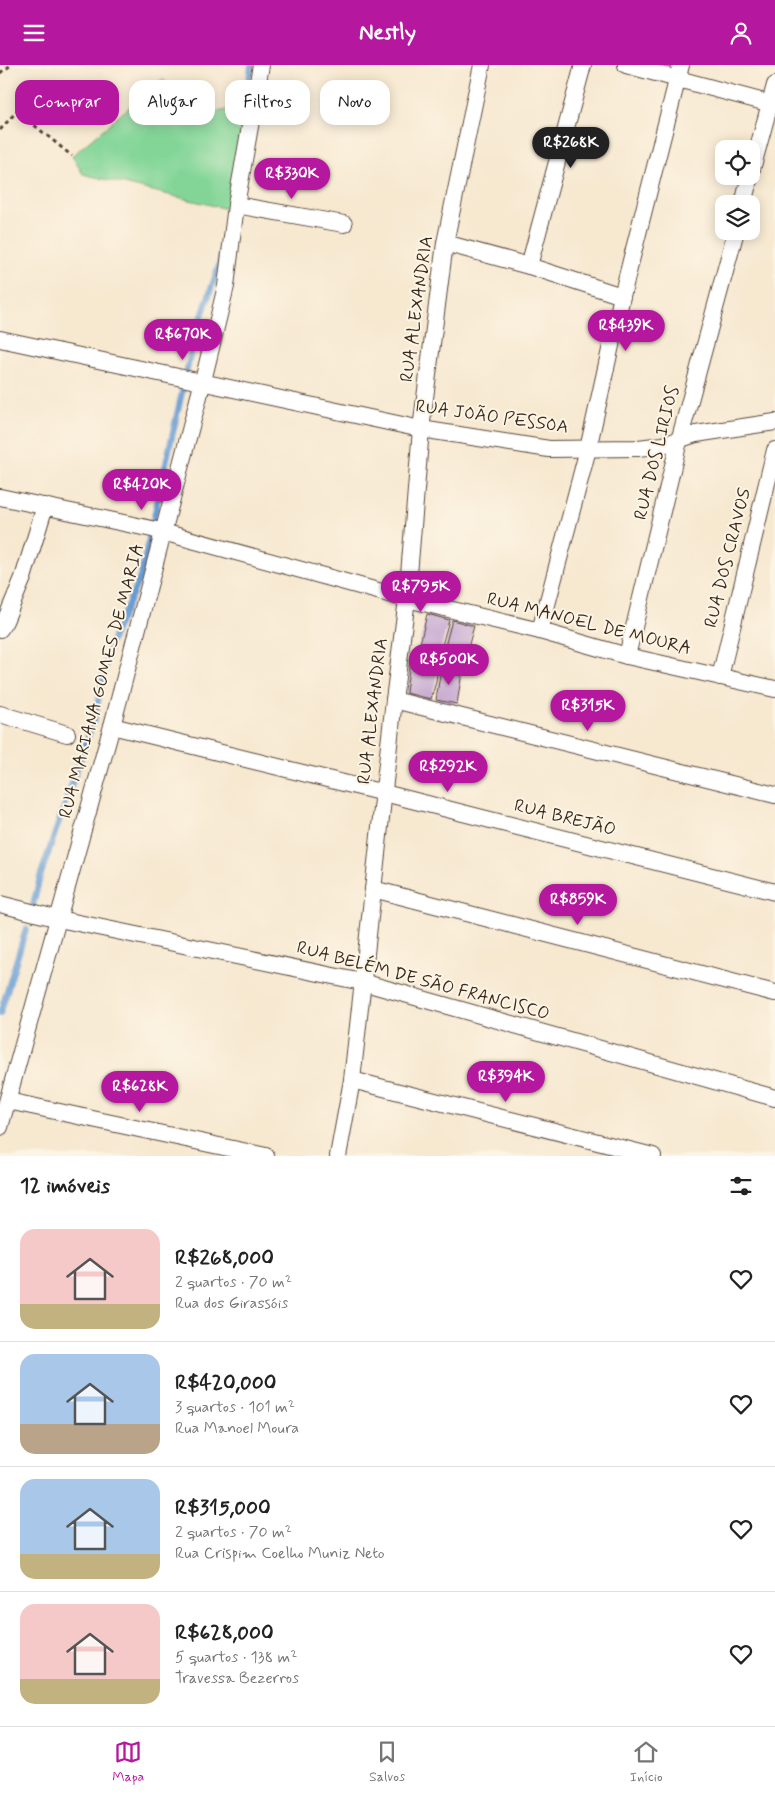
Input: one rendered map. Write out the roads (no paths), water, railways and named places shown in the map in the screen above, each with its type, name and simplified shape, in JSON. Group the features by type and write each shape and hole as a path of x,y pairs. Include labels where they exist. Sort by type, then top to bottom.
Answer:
{"street":[{"name":"RUA MARIANA GOMES DE MARIA","path":"0,1127 112,725 157,531 226,286 236,205 261,65"},
{"name":"RUA ALEXANDRIA","path":"338,1156 352,1080 407,599 421,429 444,243 482,65"},
{"path":"529,266 583,65"},
{"path":"626,65 679,72 772,104"},
{"path":"540,631 588,449 622,297 679,72"},
{"path":"760,145 772,104 775,85"},
{"path":"236,205 344,225"},
{"name":"RUA DOS LIRIOS","path":"627,656 679,441 734,240"},
{"path":"444,243 529,266 622,297"},
{"name":"RUA JOÃO PESSOA","path":"0,339 162,372 421,429 549,449 638,448 663,445 696,434 775,422"},
{"name":"RUA DOS CRAVOS","path":"720,677 775,450"},
{"name":"RUA MANOEL DE MOURA","path":"0,497 125,523 407,599 540,631 627,656 775,689"},
{"path":"0,629 23,578 45,506"},
{"path":"394,700 775,795"},
{"path":"0,714 67,734"},
{"name":"RUA BREJÃO","path":"112,725 775,892"},
{"path":"373,889 775,993"},
{"name":"RUA BELÉM DE SÃO FRANCISCO","path":"0,904 59,919 362,982 775,1098"},
{"path":"352,1080 654,1156"},
{"path":"8,1101 266,1156"}],"waterway":[{"path":"249,80 251,65"},
{"path":"32,910 40,877 95,716 110,644 141,575 193,343 219,265 223,247"},
{"path":"0,1014 26,929"}]}
